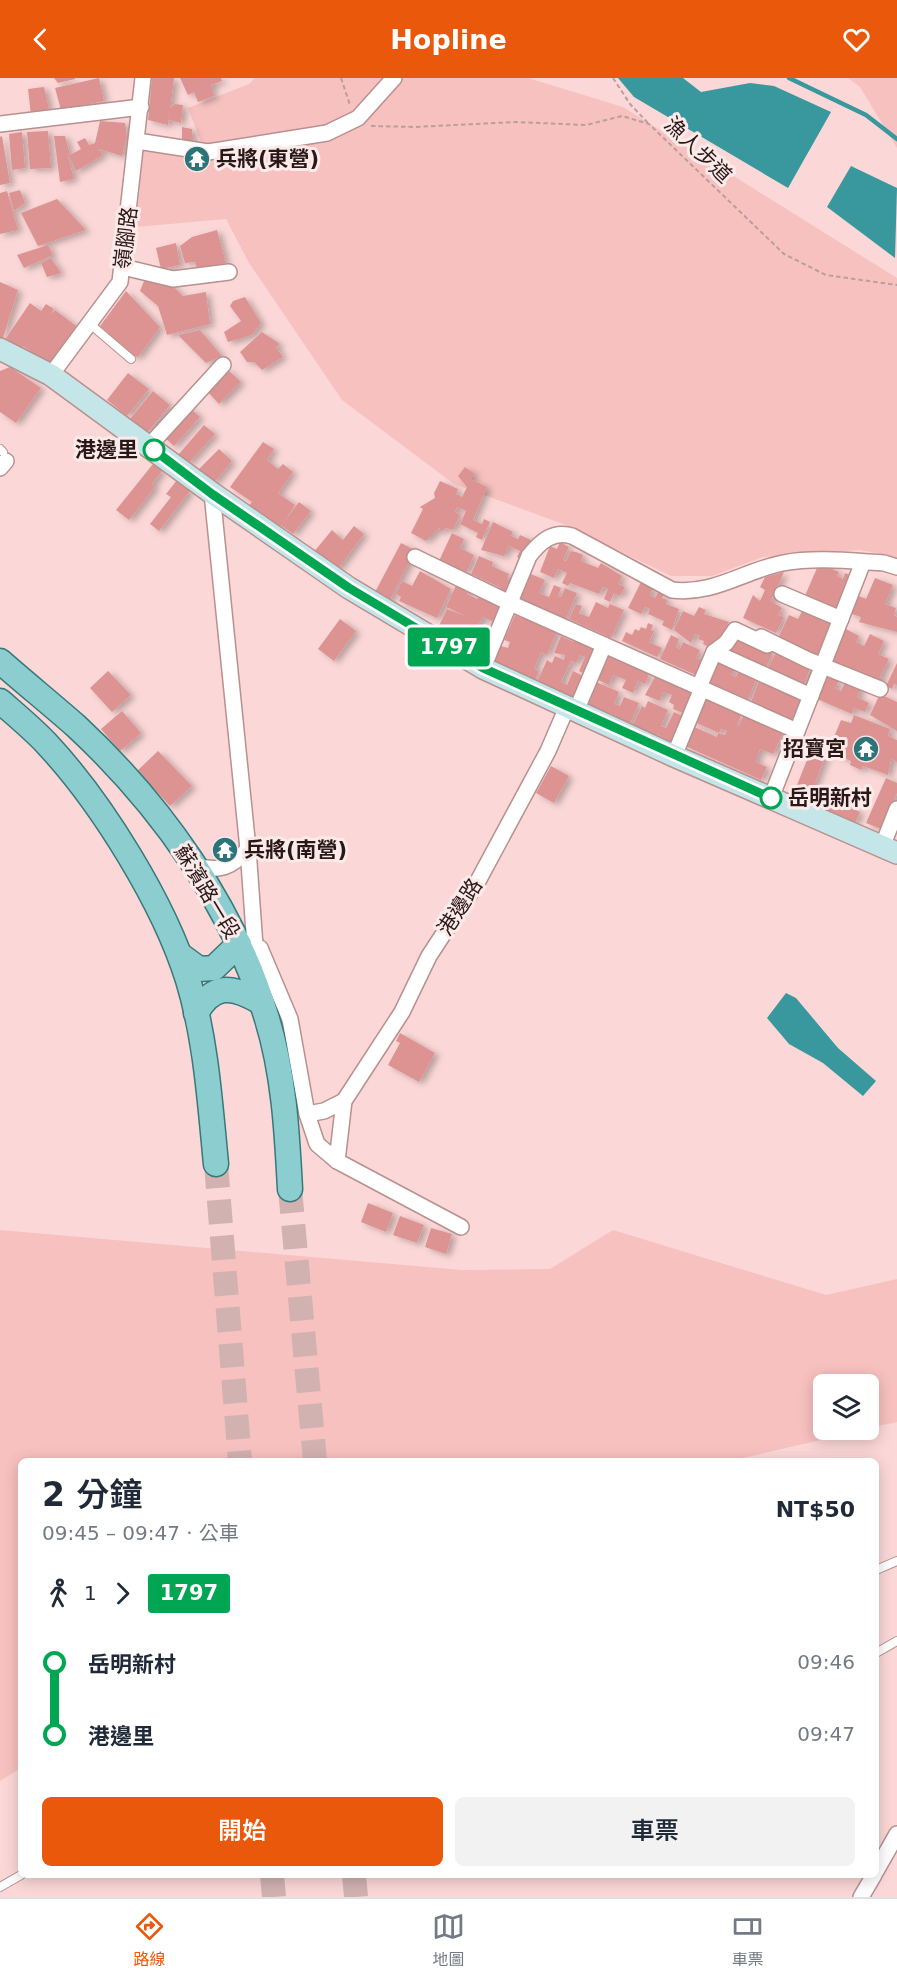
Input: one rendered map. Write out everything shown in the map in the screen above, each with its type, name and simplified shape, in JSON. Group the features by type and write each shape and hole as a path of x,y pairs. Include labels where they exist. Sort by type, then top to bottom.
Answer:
{"main road":[{"name":"蘇濱路一段","path":"0,661 85,735 139,793 195,865 247,940 259,1001 267,1018 286,1106 290,1189"},
{"path":"0,701 46,742 75,776 145,885 180,955 196,1013 208,1084 216,1164"},
{"path":"180,955 199,969 214,968 247,940"},
{"path":"196,1013 204,999 213,992 225,989 248,994 259,1001"}],"street":[{"name":"嶺腳路","path":"51,375 120,282 143,78"},
{"path":"137,141 208,152 327,133 358,118 394,78"},
{"path":"0,124 141,107"},
{"path":"123,267 173,279 230,272"},
{"path":"0,349 51,375 212,494 349,588 483,668 674,756 890,850 897,809"},
{"path":"149,446 223,365"},
{"path":"212,494 248,849 247,940 290,1019 307,1114 316,1144 336,1161 461,1227"},
{"path":"483,668 529,556 543,542 556,534 572,536 672,590 690,592 706,590 784,563 807,560 884,563 897,567"},
{"path":"415,557 510,603 797,731"},
{"path":"771,798 863,562"},
{"path":"782,594 841,619"},
{"path":"674,756 714,652 726,643 735,630 781,651"},
{"path":"761,636 823,666 880,689"},
{"name":"港邊路","path":"344,1101 402,1012 429,956 478,881 572,709 604,645"},
{"path":"714,652 811,696"},
{"path":"195,865 210,870 226,868 248,849"},
{"path":"307,1114 324,1111 344,1101"},
{"path":"336,1161 344,1101"},
{"path":"879,1866 897,1834"},
{"path":"861,1897 872,1878"}],"lane":[{"path":"90,324 131,359"},
{"path":"879,1569 897,1562"},
{"path":"879,1651 897,1641"},
{"path":"0,1887 18,1877"}],"path":[{"path":"341,78 358,118"},
{"path":"613,78 630,104 649,124"},
{"name":"漁人步道","path":"344,126 415,127 516,122 586,125 622,117 649,124 784,254 826,275 897,285"}],"shaded area":[{"path":"255,78 528,78 623,107 897,278 897,557 860,550 763,557 712,576 671,576 563,524 454,484 342,400 249,263 226,219 136,227 144,146 207,158 188,108 249,84"},
{"path":"848,78 897,78 897,148 860,87"},
{"path":"0,1230 462,1270 550,1269 613,1230 826,1295 897,1279 897,1422 879,1426 879,1374 813,1374 813,1440 821,1440 743,1458 18,1458 18,1770 0,1781"}],"water":[{"path":"618,78 683,78 701,92 750,83 774,86 831,112 788,188 634,97"},
{"path":"851,166 897,188 895,258 827,207"},
{"path":"786,993 796,998 838,1048 876,1081 863,1096 823,1063 789,1044 767,1018"}],"building":[{"path":"54,78 75,78 75,79 58,83"},
{"path":"99,78 104,101 61,110 55,88"},
{"path":"152,78 174,78 168,125 148,120"},
{"path":"180,78 221,78 222,81 211,85 214,96 198,102 194,92 188,95"},
{"path":"44,87 49,109 31,115 28,89"},
{"path":"175,104 183,105 181,123 169,120 170,108"},
{"path":"100,121 125,123 127,137 122,156 99,149 103,155 76,171 67,153 74,179 60,182 54,136 65,136 70,155 81,149 77,142 85,138 89,145 95,143"},
{"path":"182,127 192,129 194,148 182,144"},
{"path":"48,131 51,168 30,169 27,132"},
{"path":"22,132 25,168 12,170 9,134"},
{"path":"2,136 10,183 0,185 0,137"},
{"path":"20,190 25,203 14,211 9,193"},
{"path":"7,191 18,230 0,234 0,193"},
{"path":"57,199 86,230 38,246 21,213"},
{"path":"217,230 226,263 197,269 195,262 185,263 180,246 192,237"},
{"path":"176,243 180,265 161,269 156,248"},
{"path":"48,245 53,255 24,268 17,255"},
{"path":"51,258 61,273 47,277 41,263"},
{"path":"146,276 172,285 183,296 206,292 210,324 167,335 158,306 140,291"},
{"path":"0,282 18,290 2,341 0,339"},
{"path":"126,291 160,327 138,357 131,355 100,326"},
{"path":"245,297 261,323 252,335 228,342 224,332 241,321 230,306 233,301"},
{"path":"30,303 41,311 46,304 54,309 50,315 55,310 79,328 51,366 23,346 21,349 6,338"},
{"path":"200,330 222,356 206,363 178,335"},
{"path":"262,332 280,344 276,347 283,357 262,370 254,362 247,362 240,352"},
{"path":"10,367 41,388 16,423 0,412 0,371"},
{"path":"226,368 241,382 219,404 206,390"},
{"path":"128,373 149,389 127,416 107,400"},
{"path":"153,391 170,405 147,433 130,419"},
{"path":"189,407 200,417 174,446 163,436"},
{"path":"204,425 215,434 188,464 178,455"},
{"path":"263,442 274,449 267,460 278,469 283,464 293,472 278,493 295,505 283,523 299,502 311,511 293,534 281,525 278,530 247,508 252,502 230,487"},
{"path":"219,449 232,461 214,483 198,470"},
{"path":"153,464 162,471 152,484 155,487 129,520 116,510"},
{"path":"465,467 475,474 470,479 487,487 473,520 482,524 484,519 490,522 482,540 476,537 478,533 460,524 466,511 457,507 455,512 460,515 453,530 446,528 441,532 439,528 426,541 411,533 423,509 420,507 435,498 434,493 440,481 458,489 456,494 462,497 467,487 458,476"},
{"path":"177,480 190,491 159,531 150,524 171,497 166,494"},
{"path":"493,522 513,532 511,536 518,539 520,535 531,540 523,560 517,557 520,551 509,546 504,556 481,550"},
{"path":"354,526 364,534 337,570 313,553 332,530 343,540"},
{"path":"452,533 464,539 460,548 474,555 467,572 462,570 461,573 438,563"},
{"path":"560,542 569,547 563,560 566,561 571,551 576,552 583,555 581,561 598,568 601,563 622,576 618,584 625,587 620,596 614,593 610,602 604,599 608,589 603,587 599,594 570,583 568,586 562,583 567,573 558,569 554,578 540,572 550,546 557,549"},
{"path":"401,543 415,550 389,602 374,594"},
{"path":"479,556 493,562 492,566 509,574 507,579 513,582 506,596 498,593 501,588 471,574"},
{"path":"828,567 839,572 837,576 843,579 845,573 853,576 838,613 804,598 817,568"},
{"path":"420,571 451,589 437,618 399,601 401,597 396,594 402,581 412,586"},
{"path":"784,572 771,601 782,608 778,615 784,617 776,633 743,618 753,595 760,601 765,590 760,587 765,577"},
{"path":"531,574 545,580 539,593 549,597 554,585 561,588 558,596 561,597 565,588 577,593 565,621 519,601"},
{"path":"875,578 893,585 885,604 896,608 894,615 897,617 897,632 859,622 861,617 849,613 856,595 866,599"},
{"path":"641,582 653,588 650,595 655,598 658,592 664,595 662,598 667,600 666,604 679,609 672,630 662,625 664,621 648,614 650,609 645,607 641,614 628,608"},
{"path":"457,583 469,589 467,594 477,599 479,594 502,604 494,622 483,617 478,626 483,628 481,631 489,635 482,648 470,643 468,649 436,632 447,609 468,617 446,607"},
{"path":"596,602 608,608 610,604 624,610 611,638 569,619 576,604 582,606 579,613 589,617"},
{"path":"699,607 706,610 704,614 729,622 720,641 715,639 711,648 698,639 700,636 695,634 691,643 674,630 683,611 694,616"},
{"path":"803,609 834,622 816,661 778,638 789,615 798,619"},
{"path":"523,613 558,629 547,655 541,652 534,669 539,671 535,680 530,678 528,682 493,664 501,646 508,648 510,642 504,640 515,615 521,618"},
{"path":"340,619 356,631 334,661 318,649"},
{"path":"648,623 653,625 651,630 654,631 649,642 662,648 657,657 622,641 626,632 632,635 635,629 639,631 641,627 646,629"},
{"path":"846,629 859,636 856,642 864,646 870,634 884,641 878,654 889,659 880,677 883,679 881,684 831,661"},
{"path":"671,635 679,639 676,647 680,649 683,642 700,650 696,658 703,660 696,675 660,659"},
{"path":"561,636 574,642 576,637 598,647 585,674 579,671 585,657 580,655 576,663 571,661 561,682 567,685 573,671 585,677 575,699 537,682 547,660 552,663 555,656 564,660 565,655 554,653"},
{"path":"737,636 773,651 764,673 727,657"},
{"path":"783,652 810,668 803,689 765,673 776,653 782,656"},
{"path":"716,654 735,667 732,675 736,677 740,668 758,676 747,701 704,683"},
{"path":"608,656 626,664 627,660 645,668 643,671 649,674 645,684 638,681 633,693 622,688 626,680 613,675 609,685 598,680 597,677"},
{"path":"897,663 897,685 894,684 892,689 886,686"},
{"path":"108,671 131,695 112,712 90,688"},
{"path":"657,673 668,678 666,682 678,687 679,683 698,691 688,715 673,709 674,705 669,702 672,695 663,692 660,701 645,695"},
{"path":"826,675 839,681 835,688 841,691 846,679 862,686 857,697 869,703 865,712 854,708 852,714 817,699"},
{"path":"761,676 808,697 796,723 751,702"},
{"path":"596,682 619,692 614,704 620,706 624,697 639,703 629,726 614,720 616,716 600,709 598,713 585,707"},
{"path":"703,693 714,698 712,702 718,705 720,700 731,706 729,710 741,715 737,725 739,726 745,712 766,721 764,725 769,728 771,723 783,733 773,754 760,749 756,762 767,767 761,780 685,746 692,726 717,737 718,733 725,735 727,731 721,729 719,733 690,720"},
{"path":"880,694 897,702 897,731 870,715"},
{"path":"648,701 668,710 661,726 666,728 674,712 687,718 674,745 657,734 655,737 632,726 642,706 645,708"},
{"path":"122,711 141,733 120,751 101,729"},
{"name":"招寶宮","path":"854,715 890,729 888,736 897,740 897,762 891,759 888,775 863,766 861,770 850,765 851,761 835,754 839,744 832,742 841,720 851,723"},
{"path":"811,750 826,755 808,801 793,795"},
{"path":"158,751 192,786 170,806 137,771"},
{"path":"551,766 569,776 554,803 536,793"},
{"path":"886,778 897,783 897,793 881,829 866,823"},
{"path":"818,794 860,812 855,823 813,806"},
{"path":"400,1033 435,1053 419,1082 388,1065 400,1043 396,1041"},
{"path":"368,1203 393,1213 386,1232 361,1222"},
{"path":"400,1216 424,1225 417,1243 393,1235"},
{"path":"431,1228 452,1234 446,1254 425,1247"}],"waterway":[{"path":"789,78 866,115 897,139"}],"tunnel":[{"path":"216,1164 240,1458"},
{"path":"290,1189 315,1458"},
{"path":"272,1878 274,1897"},
{"path":"354,1878 356,1897"}],"bus line":[{"name":"1797","path":"154,450 212,494 349,588 483,668 771,798"}],"place":[{"name":"兵將(東營)","path":"197,159"},
{"name":"港邊里","path":"154,450"},
{"name":"招寶宮","path":"866,749"},
{"name":"岳明新村","path":"771,798"},
{"name":"兵將(南營)","path":"225,850"}]}
